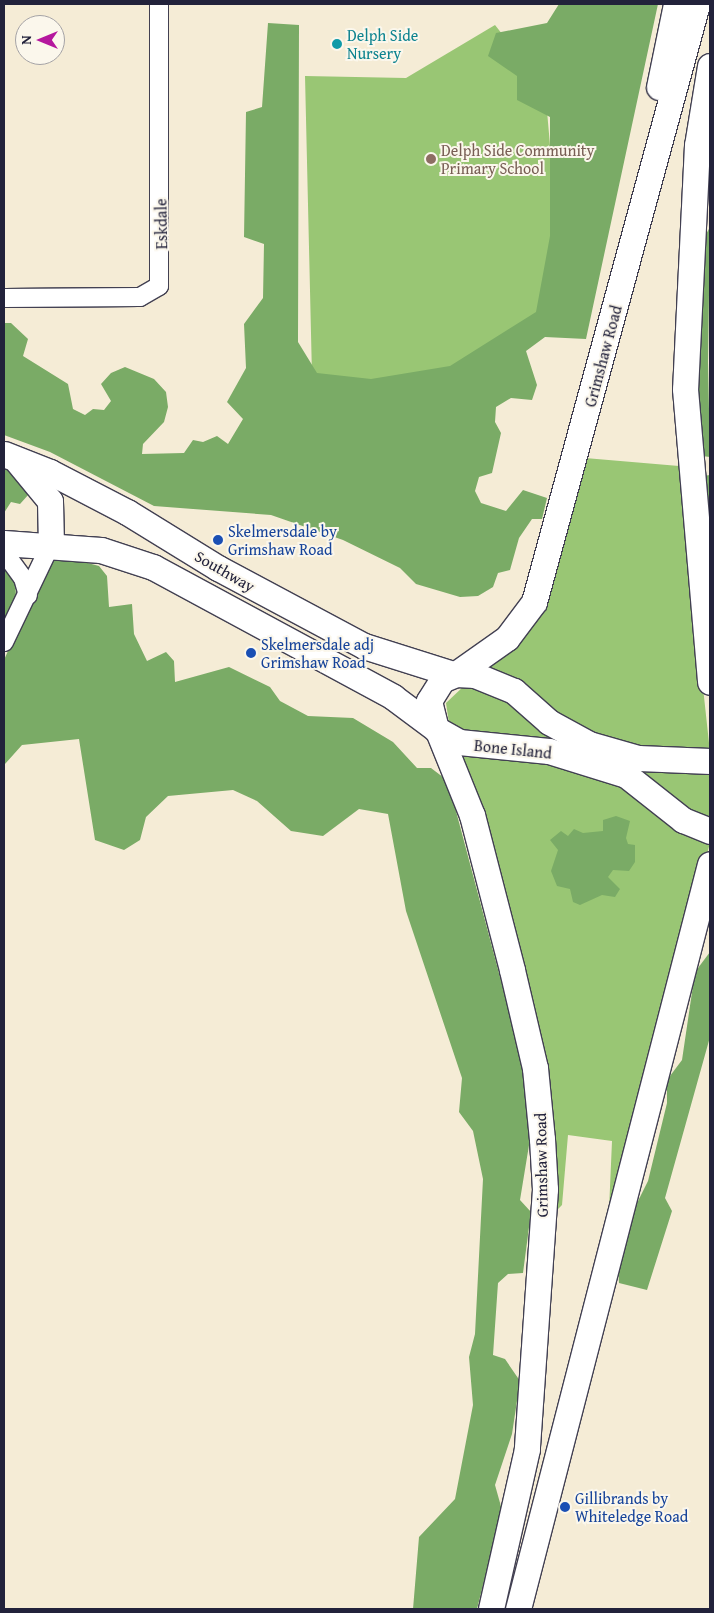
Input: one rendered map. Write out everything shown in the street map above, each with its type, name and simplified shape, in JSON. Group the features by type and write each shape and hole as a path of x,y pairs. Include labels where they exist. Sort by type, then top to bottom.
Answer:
{"main road":[{"path":"610,330 676,4"},
{"name":"Grimshaw Road","path":"454,674 507,638 534,602 610,330 697,4"},
{"path":"710,66 699,132 692,243 687,445 710,682"},
{"path":"692,243 710,154"},
{"path":"8,455 50,501 51,544"},
{"name":"Southway","path":"8,455 127,512 218,568 364,646 454,674"},
{"name":"Southway","path":"4,543 51,544 101,550 152,567 393,697 437,730"},
{"path":"437,730 429,701 442,680 454,674"},
{"name":"Bone Island","path":"454,674 494,680 567,734 589,744 638,758 710,761"},
{"name":"Grimshaw Road","path":"437,730 472,815 512,970 535,1068 542,1139 545,1190 527,1449 491,1609"},
{"name":"Bone Island","path":"437,730 476,747 549,751 626,775 683,820 710,831"},
{"path":"518,1609 598,1314 685,953 710,864"},
{"path":"685,953 710,910"}],"street":[{"name":"Eskdale","path":"4,298 140,297 158,286 159,4"},
{"path":"4,642 51,544"},
{"path":"4,552 23,578 28,595"}],"green space":[{"path":"559,4 658,4 586,339 545,337 526,351 537,385 532,400 511,398 496,407 495,422 501,433 492,473 479,477 475,491 481,503 506,511 523,490 547,498 542,519 532,519 519,538 510,570 498,573 493,587 478,596 460,597 416,584 400,568 343,540 271,515 154,506 50,452 4,435 4,323 11,323 28,339 23,356 68,384 73,409 85,415 93,409 104,410 111,401 101,384 111,373 125,367 154,379 166,392 168,407 164,422 143,444 142,454 184,453 193,440 203,442 217,436 228,444 243,419 227,402 246,368 244,324 263,298 264,244 244,237 246,112 262,107 268,23 299,25 298,342 317,373 371,379 450,366 536,312 550,236 550,117 517,100 517,76 488,56 496,33 547,23"},
{"name":"Delph Side Community Primary School","path":"495,25 545,88 558,237 541,314 454,370 366,384 312,376 305,76 406,78"},
{"path":"710,227 708,362 710,457 702,456 694,408 704,238"},
{"path":"585,458 679,466 710,752 662,751 589,735 482,664 498,655"},
{"path":"4,459 29,494 20,504 11,502 4,513"},
{"path":"710,475 710,549 703,476"},
{"path":"61,556 99,566 107,576 109,607 132,604 134,634 147,661 166,652 174,661 175,682 229,667 270,687 280,701 308,716 353,718 393,742 417,768 431,768 448,781 521,1056 531,1133 520,1200 531,1212 523,1273 508,1274 498,1283 493,1355 505,1359 520,1381 512,1434 495,1485 502,1510 477,1609 413,1609 419,1537 455,1499 473,1405 469,1357 475,1334 483,1179 473,1131 459,1112 462,1078 406,911 388,814 359,809 323,836 291,831 257,801 233,790 168,796 146,817 140,840 124,850 95,840 79,739 22,745 5,764 4,820 4,660 46,565"},
{"path":"4,559 15,576 16,597 4,624"},
{"path":"465,685 497,692 564,743 473,737 449,723 446,703"},
{"path":"461,755 543,758 621,784 710,843 609,1210 612,1141 568,1135 562,1205 556,1211"},
{"path":"633,766 710,770 710,821 697,818"},
{"path":"616,816 630,821 626,838 628,844 635,845 635,862 629,871 613,870 608,877 620,889 615,897 602,895 580,905 573,902 570,889 557,886 551,871 558,850 550,840 561,831 568,836 574,829 583,833 603,831 603,820"},
{"path":"710,952 710,1037 665,1198 672,1211 647,1290 619,1283 618,1268 637,1203 648,1181 667,1103 667,1080 682,1060 695,972"}],"place":[{"name":"Delph Side Nursery","path":"337,44"},
{"name":"Delph Side Community Primary School","path":"431,159"},
{"name":"Skelmersdale by Grimshaw Road","path":"218,540"},
{"name":"Skelmersdale adj Grimshaw Road","path":"251,653"},
{"name":"Gillibrands by Whiteledge Road","path":"565,1507"}]}
